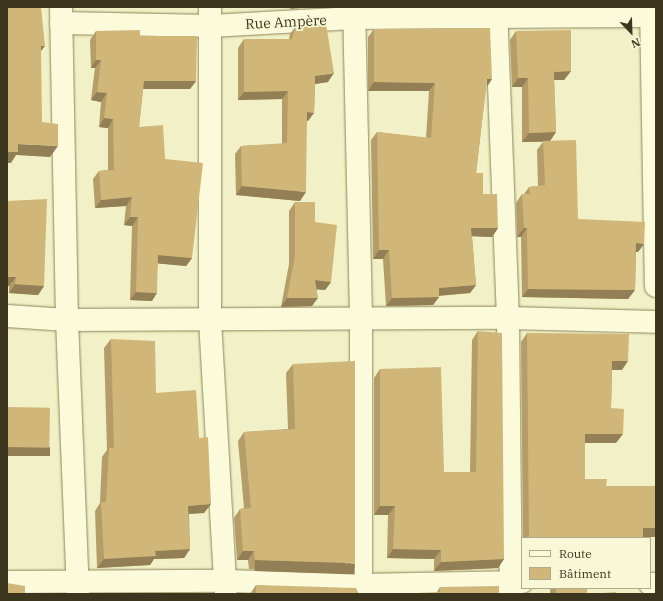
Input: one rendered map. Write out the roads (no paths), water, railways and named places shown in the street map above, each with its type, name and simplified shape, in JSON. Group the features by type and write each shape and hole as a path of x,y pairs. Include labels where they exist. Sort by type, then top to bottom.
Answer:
{"street":[{"name":"Rue Ampère","path":"61,15 210,17 354,12 653,13"},
{"path":"354,12 361,319 360,590"},
{"path":"7,582 78,588 360,590 515,586 508,318 496,13"},
{"path":"653,13 656,286"},
{"path":"61,15 67,320 78,588"},
{"path":"210,17 210,320 226,588"},
{"path":"7,316 67,320 508,318 656,322"}]}
